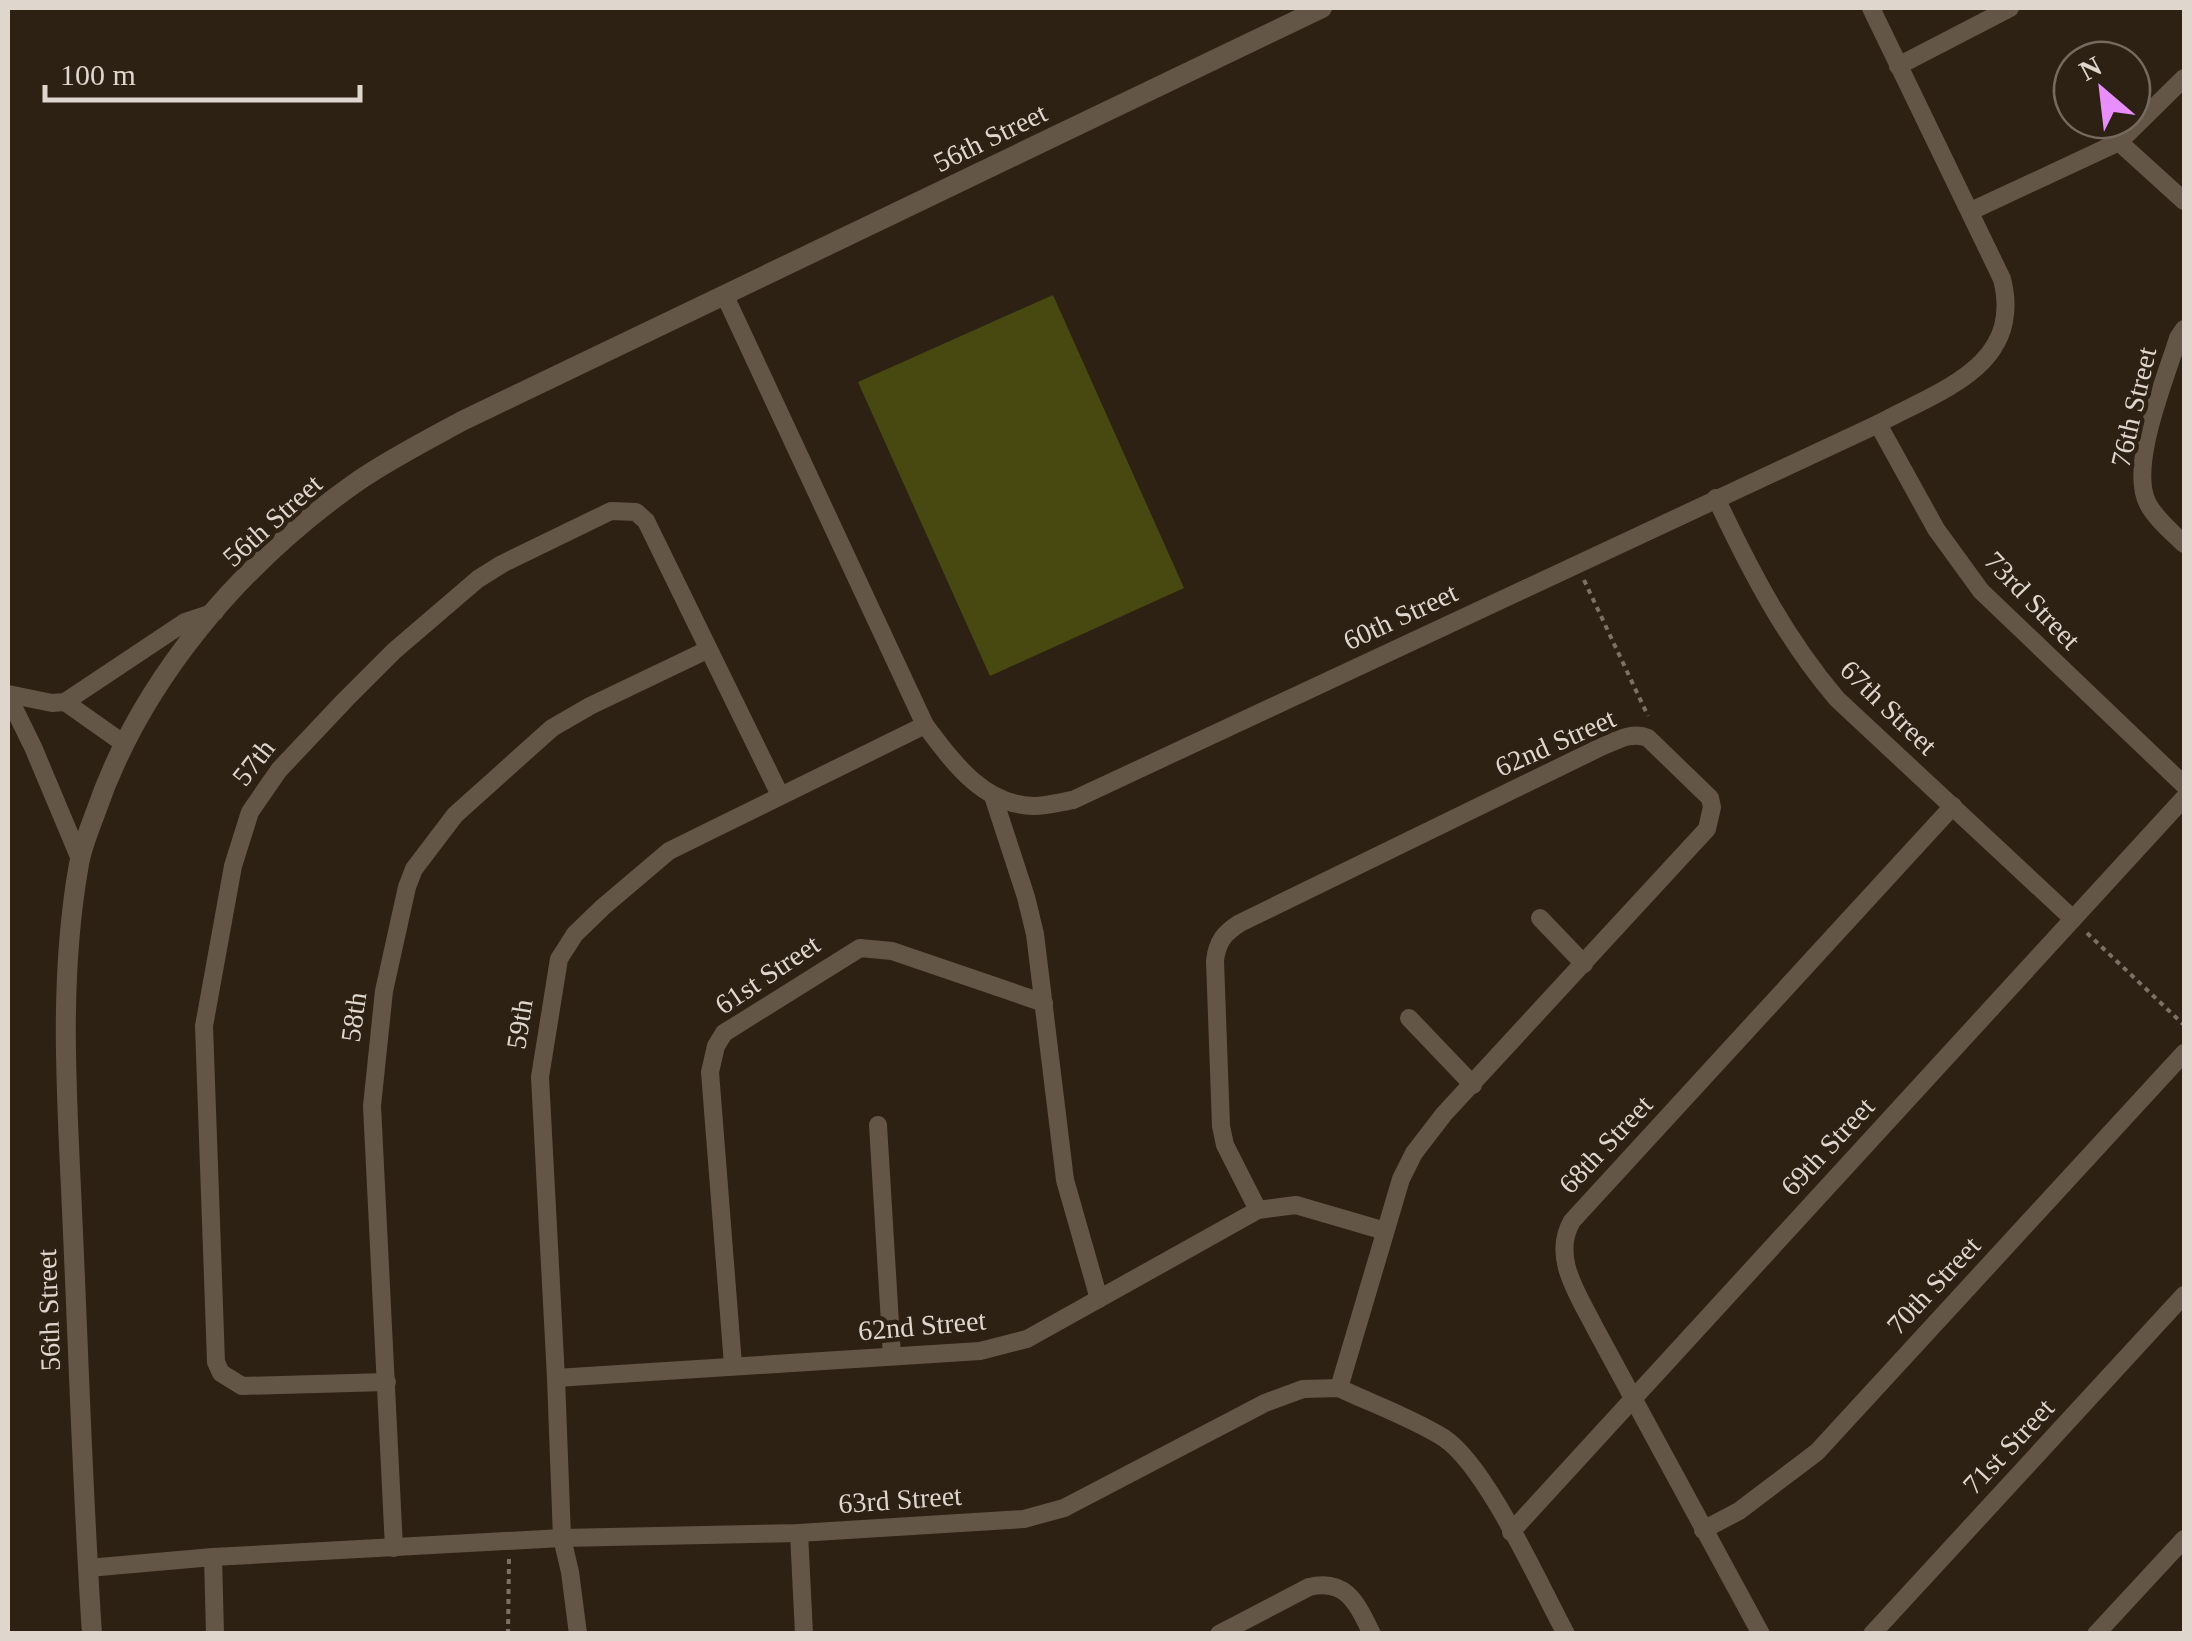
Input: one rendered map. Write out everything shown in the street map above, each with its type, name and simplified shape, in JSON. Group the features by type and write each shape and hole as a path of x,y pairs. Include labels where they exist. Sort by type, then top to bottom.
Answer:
{"street":[{"name":"56th Street","path":"92,1634 64,1029 69,936 80,859 107,778 168,668 214,612 301,524 359,480 462,421 1322,8"},
{"name":"60th Street","path":"725,296 925,725 961,772 994,796 1032,806 1073,800 1878,424 1983,362 2003,333 2005,292 1971,211 1871,8"},
{"path":"1898,66 2010,8"},
{"path":"1971,211 2120,142 2184,78"},
{"path":"2120,142 2184,201"},
{"name":"76th Street","path":"2184,329 2148,440 2142,479 2148,504 2184,544"},
{"name":"73rd Street","path":"1878,424 1936,529 1981,591 2184,785"},
{"name":"67th Street","path":"1716,498 1774,614 1804,660 1837,698 2073,919"},
{"name":"57th","path":"387,1382 242,1386 221,1372 216,1362 204,1026 232,866 250,812 296,751 394,652 458,595 502,564 611,511 636,512 646,520 780,795"},
{"path":"66,702 185,622 214,612"},
{"name":"58th","path":"394,1548 373,1082 384,991 414,869 455,815 552,728 707,650"},
{"path":"8,695 66,702 123,743"},
{"path":"8,695 80,859"},
{"name":"59th","path":"578,1634 562,1538 540,1078 559,959 576,934 652,862 925,725"},
{"name":"62nd Street","path":"1258,1210 1224,1145 1221,1126 1214,961 1216,946 1223,936 1240,922 1622,738 1642,735 1710,798 1712,816 1708,829 1414,1153 1401,1179 1339,1388"},
{"path":"994,796 1026,898 1044,1003 1065,1180 1099,1299"},
{"name":"69th Street","path":"1511,1532 2184,798"},
{"name":"68th Street","path":"1761,1634 1572,1282 1562,1238 1572,1221 1953,806"},
{"path":"1540,918 1584,964"},
{"name":"61st Street","path":"733,1365 710,1072 716,1046 724,1033 860,948 892,951 1044,1003"},
{"path":"1408,1018 1472,1085"},
{"name":"70th Street","path":"1702,1530 1739,1511 1817,1452 2184,1053"},
{"path":"878,1125 892,1356"},
{"name":"62nd Street","path":"556,1378 980,1351 1027,1339 1258,1210 1296,1205 1386,1231"},
{"name":"71st Street","path":"1872,1634 2184,1295"},
{"path":"1339,1388 1443,1438 1458,1450 1477,1472 1565,1633"},
{"name":"63rd Street","path":"88,1568 212,1557 562,1538 799,1533 1024,1519 1090,1495 1265,1403 1303,1389 1339,1388"},
{"path":"799,1533 804,1634"},
{"path":"2096,1634 2184,1539"},
{"path":"212,1557 216,1634"},
{"path":"1219,1634 1310,1586 1326,1583 1347,1594 1372,1634"}],"path":[{"path":"1576,564 1648,716 1642,735"},
{"path":"2073,919 2184,1025"},
{"path":"508,1634 509,1541"}],"shaded area":[{"path":"1053,295 1184,588 990,676 858,382"}]}
